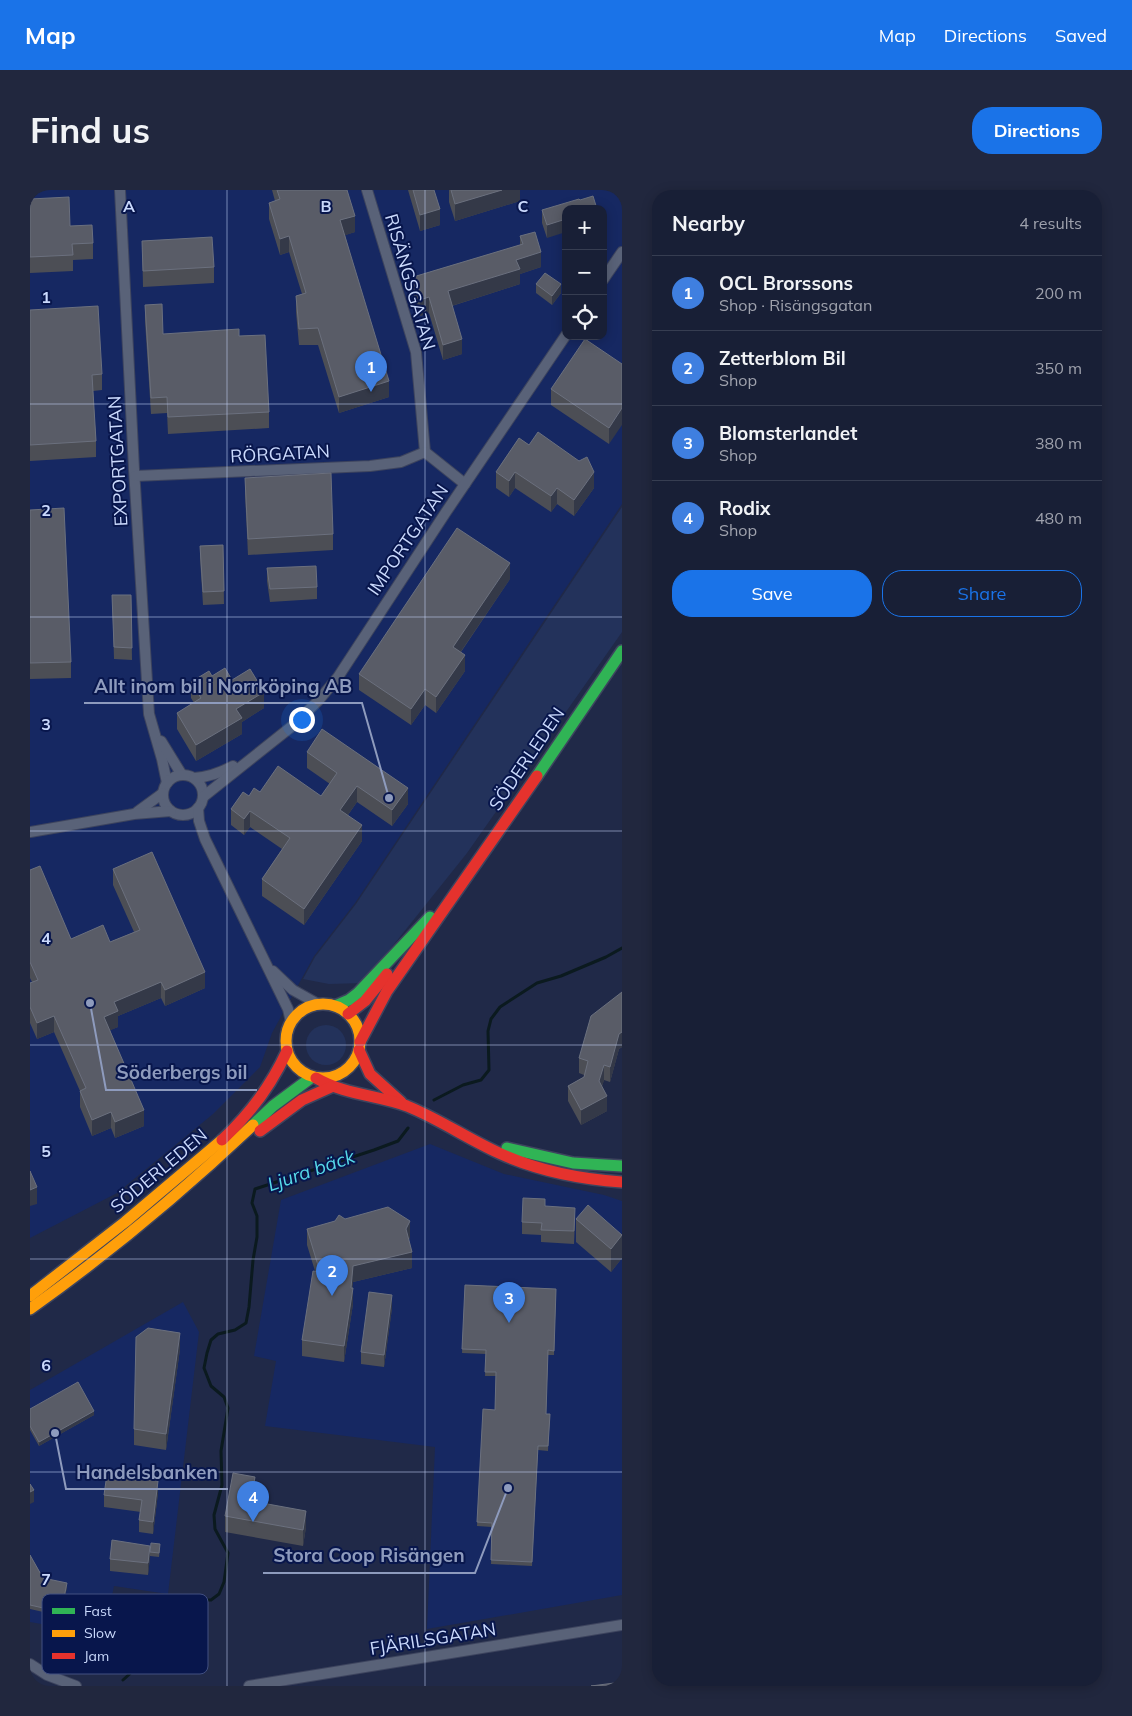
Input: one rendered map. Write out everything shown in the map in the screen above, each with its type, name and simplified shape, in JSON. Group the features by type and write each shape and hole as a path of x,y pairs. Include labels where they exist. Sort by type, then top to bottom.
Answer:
{"main road":[{"name":"SÖDERLEDEN","path":"359,1046 387,991 622,651"},
{"name":"SÖDERLEDEN","path":"335,1006 349,1000 358,993 460,885"},
{"name":"SÖDERLEDEN","path":"348,1014 358,1008 377,988 432,915"},
{"path":"405,1106 370,1074 359,1046 356,1027 348,1014 335,1006 318,1004 303,1010 291,1022 286,1036 287,1052 290,1058 299,1070 331,1087 405,1106 500,1154 531,1166 592,1180 622,1182"},
{"path":"314,1077 332,1077 339,1074 352,1064 359,1046"},
{"name":"SÖDERLEDEN","path":"30,1296 115,1231 196,1163 240,1123 267,1091 287,1052"},
{"name":"SÖDERLEDEN","path":"206,1170 273,1106 314,1077"},
{"name":"SÖDERLEDEN","path":"30,1309 71,1280 206,1170 293,1105 312,1094 331,1087"},
{"path":"466,1136 542,1157 573,1163 622,1166"}],"street":[{"name":"EXPORTGATAN","path":"120,190 149,714 166,772 166,783"},
{"name":"RISÄNGSGATAN","path":"367,190 416,352 426,452"},
{"path":"607,274 622,252"},
{"name":"IMPORTGATAN","path":"203,797 291,728 318,701 338,677 563,340"},
{"name":"RÖRGATAN","path":"135,476 370,466 401,462 426,452"},
{"path":"426,452 465,484"},
{"name":"EXPORTGATAN","path":"154,729 182,775"},
{"name":"IMPORTGATAN","path":"194,778 205,778 219,774 263,750"},
{"path":"171,811 165,804 163,794 166,783 176,776 182,775 194,778 201,787 203,797 198,808 204,839 266,964 290,1015 291,1022"},
{"path":"134,814 163,794"},
{"path":"30,832 134,814 171,811 184,815 198,808"},
{"path":"184,815 204,839"},
{"path":"266,964 293,990 318,1004"},
{"name":"FJÄRILSGATAN","path":"249,1686 622,1625"},
{"path":"30,1664 42,1672"},
{"path":"45,1674 76,1686"}],"shaded area":[{"path":"30,190 622,190 622,504 355,903 314,956 272,1033 260,1067 213,1114 117,1193 30,1238"},
{"path":"622,507 622,632 467,853 363,983 329,984 303,979 315,957 356,904"},
{"path":"322,1025 330,1025 337,1028 343,1034 346,1045 343,1056 337,1062 330,1065 322,1065 315,1062 309,1056 306,1049 306,1041 309,1034 315,1028"},
{"path":"430,1144 504,1174 604,1195 622,1201 622,1595 427,1629 435,1447 265,1426 276,1361 254,1356 281,1200"},
{"path":"183,1302 199,1332 168,1594 114,1586 112,1594 42,1594 42,1624 30,1622 30,1390"}],"building":[{"path":"277,190 347,190 355,216 340,220 389,381 339,397 318,328 299,329 296,296 306,293 289,236 280,239 269,203 280,199"},
{"path":"413,190 434,190 440,209 420,215"},
{"path":"451,190 502,190 455,204"},
{"path":"593,196 596,205 562,205 562,220 547,225 542,210"},
{"path":"69,197 70,226 92,225 93,243 72,244 73,255 30,257 30,199"},
{"path":"535,232 541,252 516,260 520,269 448,291 462,339 443,345 429,297 420,300 413,277 523,244 520,236"},
{"path":"212,237 214,267 143,271 142,241"},
{"path":"545,273 561,284 552,296 536,284"},
{"path":"162,304 163,334 239,329 239,336 265,335 269,412 168,417 167,397 151,398 145,305"},
{"path":"98,306 102,374 92,375 96,441 30,445 30,310"},
{"path":"584,340 622,364 622,408 609,428 551,389"},
{"path":"538,432 579,461 587,457 594,472 574,500 557,488 551,496 515,472 509,481 496,472 519,438 529,445"},
{"path":"331,473 333,534 248,539 245,478"},
{"path":"64,508 71,662 30,663 30,510"},
{"path":"457,528 510,563 453,647 465,655 436,697 425,689 411,709 359,674"},
{"path":"223,545 224,591 203,592 200,546"},
{"path":"316,566 317,587 270,589 267,568"},
{"path":"112,595 131,595 132,648 114,647"},
{"path":"225,668 232,680 250,669 264,692 236,709 242,718 196,745 177,713 201,698 191,682 209,671 212,676"},
{"path":"322,729 408,788 392,810 357,786 340,810 362,825 304,909 262,879 290,838 250,811 244,819 231,809 243,792 249,796 254,788 260,792 278,766 321,796 337,773 307,752"},
{"path":"152,852 205,972 165,990 161,982 114,1002 118,1011 104,1017 144,1110 115,1122 111,1112 92,1120 80,1091 86,1088 54,1016 37,1023 30,1007 30,983 38,980 30,962 30,870 40,866 71,939 103,925 110,942 140,930 113,869"},
{"path":"622,992 622,1032 619,1034 610,1067 604,1065 599,1081 607,1096 581,1110 568,1086 584,1077 588,1061 579,1058 591,1016"},
{"path":"30,1171 37,1187 30,1190"},
{"path":"523,1198 545,1199 545,1206 575,1208 574,1231 541,1230 542,1223 522,1222"},
{"path":"588,1205 622,1235 611,1249 576,1219"},
{"path":"388,1207 410,1221 406,1229 412,1252 353,1266 351,1288 353,1288 344,1346 302,1340 313,1271 320,1272 307,1229 335,1221 339,1215 345,1219"},
{"path":"465,1285 556,1289 554,1351 548,1350 546,1414 550,1414 548,1446 538,1446 532,1562 491,1560 492,1523 477,1522 483,1409 495,1410 496,1372 485,1372 486,1350 462,1349"},
{"path":"369,1292 392,1295 384,1355 361,1352"},
{"path":"148,1328 180,1333 166,1434 134,1429 136,1337"},
{"path":"78,1382 94,1411 39,1442 30,1426 30,1409"},
{"path":"233,1473 255,1477 251,1501 306,1511 303,1530 225,1516"},
{"path":"107,1474 158,1481 153,1522 139,1520 142,1500 104,1495"},
{"path":"30,1484 34,1490 30,1492"},
{"path":"112,1540 150,1546 148,1563 110,1559"},
{"path":"151,1543 160,1544 159,1553 150,1552"},
{"path":"30,1555 43,1578 67,1583 65,1594 42,1594 42,1608 30,1605"},
{"path":"622,1682 622,1686 591,1686"}],"waterway":[{"name":"Ljura bäck","path":"434,1100 463,1085 481,1080 489,1070 488,1031 491,1019 500,1007 537,983 561,976 606,957 622,948"},
{"name":"Ljura bäck","path":"208,1600 219,1594 224,1582 228,1553 215,1529 214,1515 222,1485 221,1451 228,1408 224,1397 211,1386 204,1368 211,1340 218,1334 235,1330 246,1323 257,1237 257,1216 252,1203 255,1189 398,1141 408,1128"},
{"name":"Ljura bäck","path":"123,1680 130,1674"}],"traffic: fast":[{"path":"537,776 622,651"},
{"path":"335,1006 349,1000 358,993 430,917"},
{"path":"253,1125 273,1106 312,1077"},
{"path":"507,1148 573,1163 622,1166"}],"traffic: slow":[{"path":"323,1004 344,1010 354,1020 360,1041 354,1062 344,1072 323,1078 302,1072 292,1062 286,1041 292,1020 302,1010 323,1004"},
{"path":"30,1309 145,1221 253,1125"},
{"path":"30,1296 125,1222 222,1140"}],"traffic: jam":[{"path":"360,1042 387,991 537,776"},
{"path":"348,1014 365,1001 387,974"},
{"path":"359,1050 370,1074 401,1102"},
{"path":"222,1140 259,1099 287,1051"},
{"path":"316,1078 338,1088 407,1106 487,1147 529,1165 591,1179 622,1182"},
{"path":"260,1131 302,1100 331,1087"}],"place":[{"name":"OCL Brorssons","path":"371,392"},
{"name":"Allt inom bil i Norrköping AB","path":"389,798"},
{"name":"Söderbergs bil","path":"90,1003"},
{"name":"Zetterblom Bil","path":"332,1296"},
{"name":"Blomsterlandet","path":"509,1323"},
{"name":"Handelsbanken","path":"55,1433"},
{"name":"Stora Coop Risängen","path":"508,1488"},
{"name":"Rodix","path":"253,1522"}]}
